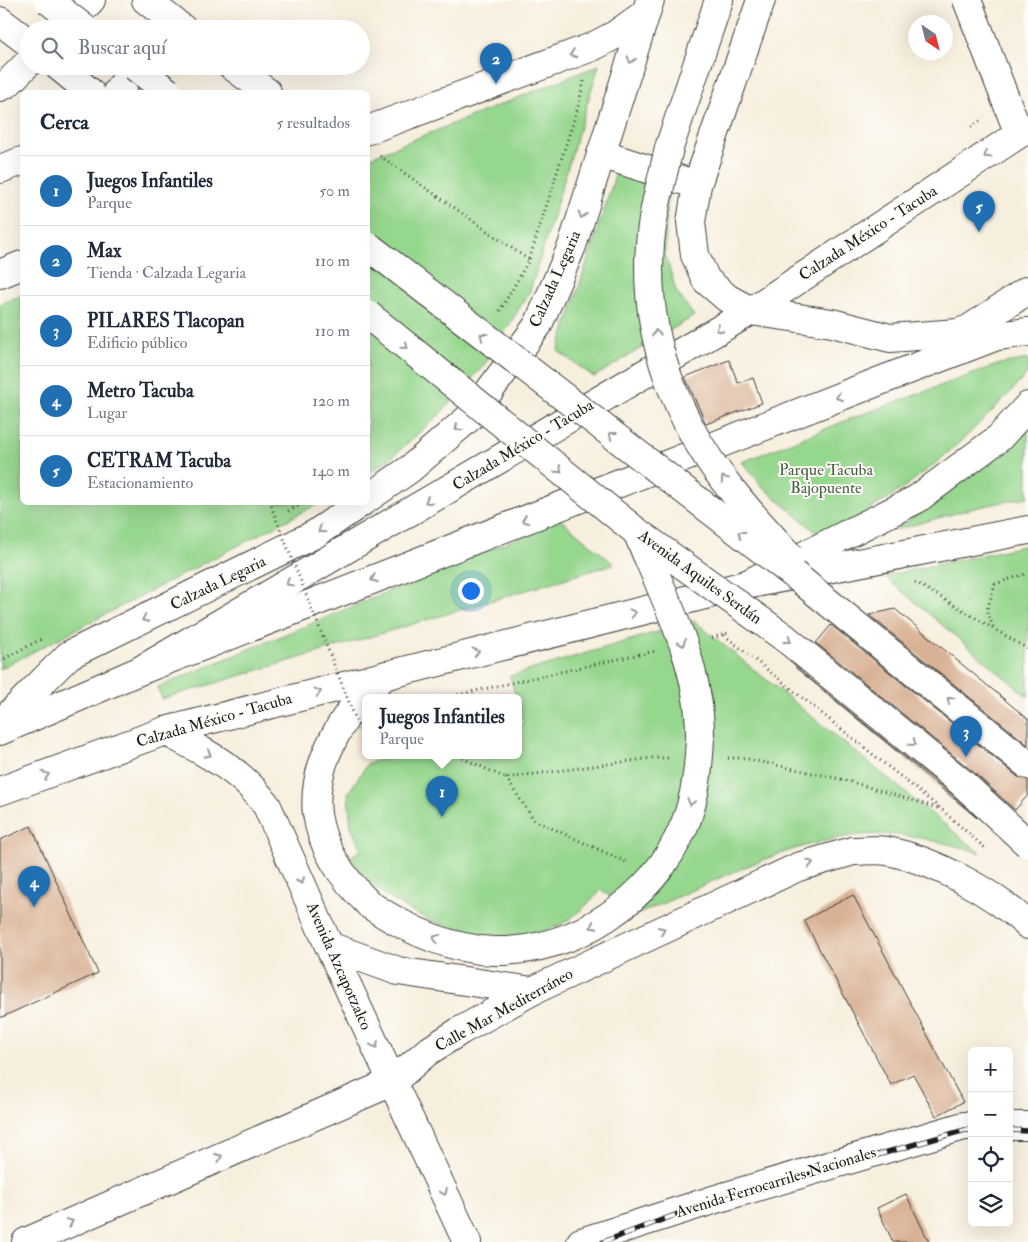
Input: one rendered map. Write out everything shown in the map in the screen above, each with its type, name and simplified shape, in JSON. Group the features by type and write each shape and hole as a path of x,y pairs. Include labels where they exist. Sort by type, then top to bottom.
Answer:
{"main road":[{"path":"48,0 74,20"},
{"path":"71,20 91,0"},
{"path":"146,0 167,20"},
{"path":"720,0 669,148 653,220 649,291 657,339 662,361 673,392 700,445 734,493 836,609"},
{"path":"760,0 697,185 691,222 695,255 706,280 727,298 751,311 832,323 890,338 958,333 969,330 1028,290"},
{"path":"966,0 1007,102 1023,131"},
{"path":"372,142 592,47 615,35 648,6"},
{"name":"Calzada Legaria","path":"370,497 410,469 470,417 538,324 572,246 648,6"},
{"path":"0,20 20,36"},
{"path":"0,43 20,47"},
{"path":"0,87 8,83 20,71"},
{"path":"69,75 88,90"},
{"path":"118,90 129,75"},
{"path":"146,75 165,90"},
{"path":"244,75 264,90"},
{"name":"Calzada México - Tacuba","path":"0,731 139,671 751,311 1023,131"},
{"path":"601,154 697,185"},
{"path":"0,169 20,162"},
{"path":"370,248 836,609 1028,765"},
{"path":"0,274 20,266"},
{"name":"Avenida Aquiles Serdán","path":"370,317 637,532 785,638 961,782 1028,844"},
{"path":"139,671 997,336 1028,332"},
{"name":"Calzada México - Tacuba","path":"0,791 165,731 745,585 917,499 998,438 1028,406"},
{"name":"Calzada Legaria","path":"0,724 69,655 315,534 358,505"},
{"path":"745,585 1028,530"},
{"path":"362,696 339,726 325,759 317,797 317,814 335,863 346,879 370,904 401,923 440,940 483,950 514,950 559,940 602,921 636,895 664,862 684,825 696,782 699,758 699,711 696,690 685,652 637,532"},
{"path":"363,694 386,675"},
{"name":"Avenida Azcapotzalco","path":"165,731 222,762 256,789 267,806 329,946 467,1242"},
{"path":"993,735 1028,758"},
{"name":"Calle Mar Mediterráneo","path":"26,1242 392,1082 427,1052 460,1031 532,991 798,867 853,851 887,851 933,866 981,890 1028,926"},
{"path":"329,946 398,971 532,991"},
{"name":"Avenida Ferrocarriles Nacionales","path":"581,1242 725,1196 968,1126"},
{"path":"1013,1126 1028,1126"}],"path":[{"path":"497,316 529,260 578,107 592,47"},
{"path":"968,129 1007,102"},
{"path":"372,142 529,260"},
{"path":"273,505 271,506 362,735"},
{"path":"993,628 987,610 996,584 1028,573"},
{"path":"724,635 941,809 990,853"},
{"path":"506,778 534,820 632,865"}],"green space":[{"path":"599,65 530,291 485,364 440,414 391,458 370,472 370,157"},
{"path":"616,173 668,193 665,253 676,291 694,316 594,377 558,351"},
{"path":"20,296 20,505 316,505 0,669 0,304"},
{"name":"Parque Tacuba Bajopuente","path":"1028,359 1028,373 950,451 884,501 845,523 818,534 762,486 742,462 855,417 1000,364"},
{"path":"1028,429 1028,497 974,508 895,530 970,477"},
{"path":"561,520 614,564 162,699 158,687"},
{"path":"1028,545 1028,697 884,576"},
{"path":"694,621 980,853 914,837 879,834 845,837 818,842 765,859 636,915 601,890 577,913 563,923 547,930 500,935 476,933 452,928 430,920 388,897 369,882 349,858 361,850 351,827 348,793 368,763 384,759 522,759 522,694 515,694 510,676"}],"building":[{"path":"729,360 738,383 753,378 762,403 706,424 685,377"},
{"path":"895,609 1028,719 1028,745 869,615"},
{"path":"831,625 1018,777 1028,780 1028,795 1015,810 971,770 816,643"},
{"path":"795,667 951,794 977,818"},
{"path":"31,826 98,973 0,1018 0,840"},
{"path":"853,895 963,1102 936,1116 913,1074 891,1085 804,920"},
{"path":"906,1194 929,1242 893,1242 877,1208"}],"railway":[{"path":"603,1242 702,1205 968,1130"},
{"path":"1013,1130 1028,1131"}],"place":[{"name":"Max","path":"496,84"},
{"name":"CETRAM Tacuba","path":"979,232"},
{"name":"PILARES Tlacopan","path":"966,757"},
{"name":"Juegos Infantiles","path":"442,817"},
{"name":"Metro Tacuba","path":"34,907"}]}
